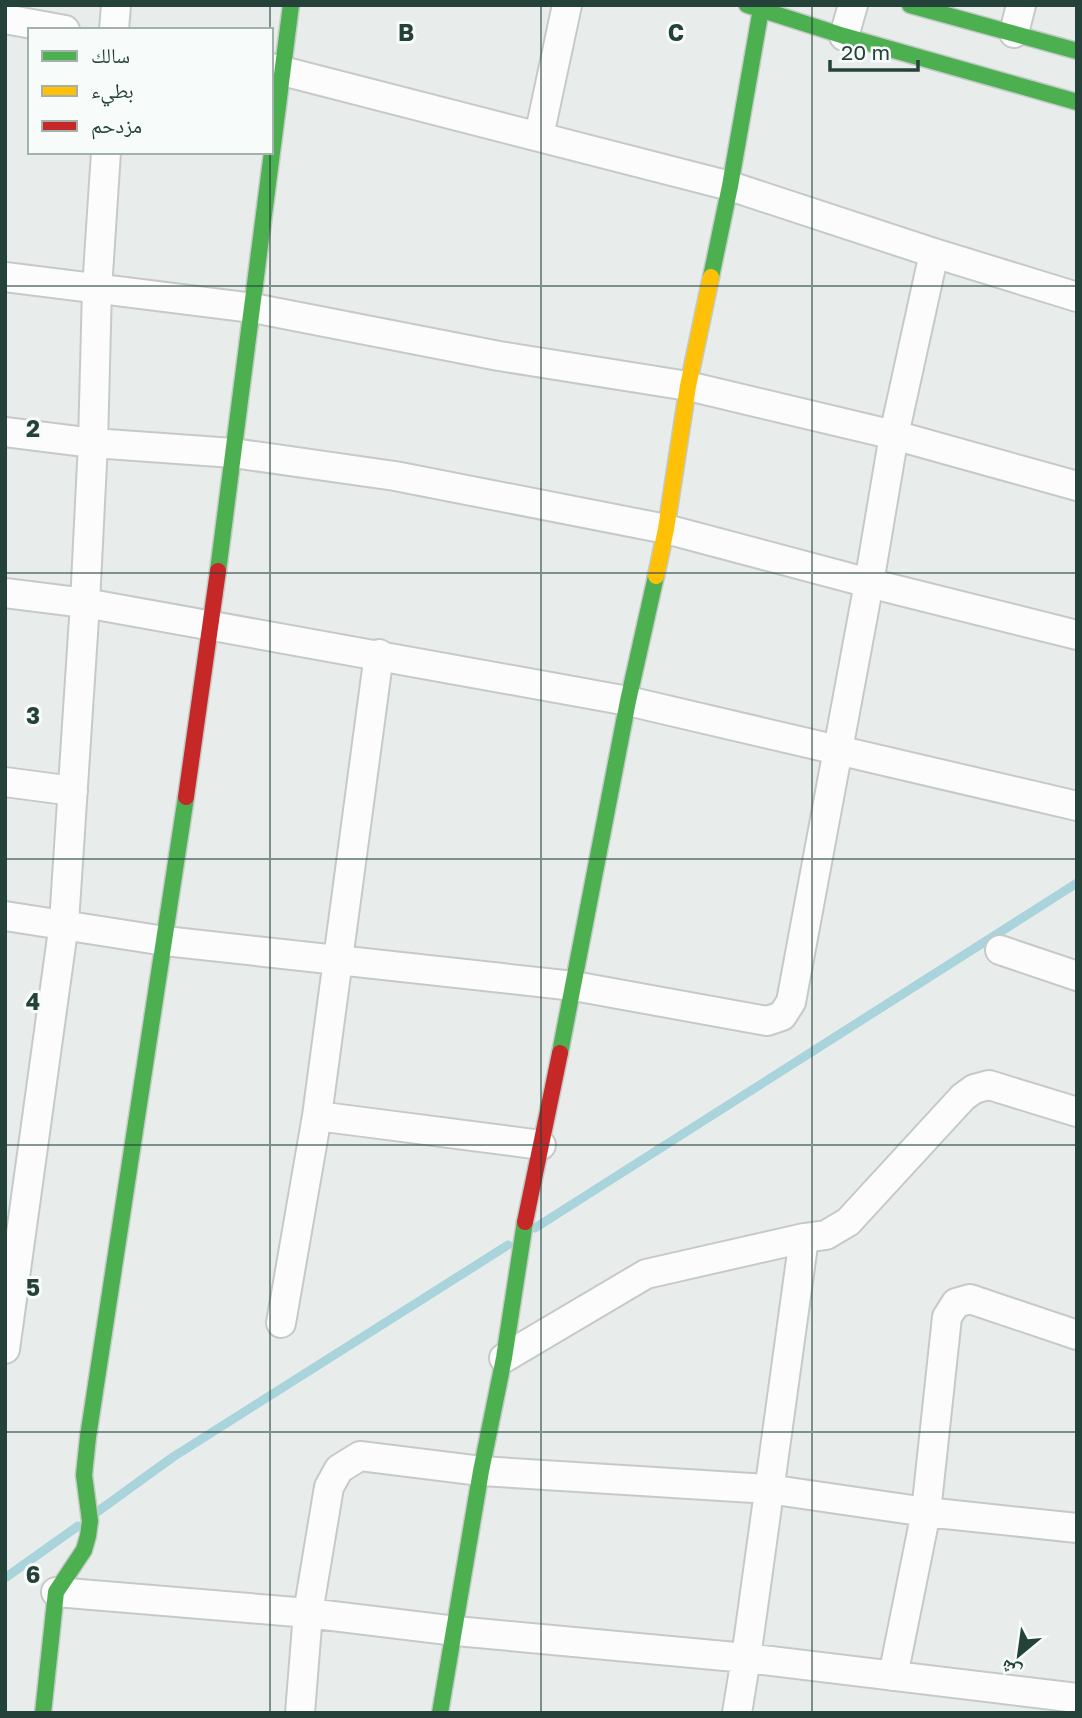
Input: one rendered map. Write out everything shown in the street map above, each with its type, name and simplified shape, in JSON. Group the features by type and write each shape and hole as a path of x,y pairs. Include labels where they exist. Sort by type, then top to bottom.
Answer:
{"street":[{"path":"114,28 116,5"},
{"path":"273,109 277,69 291,5"},
{"path":"539,136 567,5"},
{"path":"844,36 853,5"},
{"path":"910,5 1077,51"},
{"path":"1014,33 1021,5"},
{"path":"440,1713 520,1247 574,986 628,701 666,529 688,387 730,186 754,7 844,36 1077,102"},
{"path":"5,19 54,28"},
{"path":"277,69 730,186 1077,297"},
{"path":"5,1349 64,923 85,603 97,289 106,154"},
{"path":"43,1713 56,1592 84,1550 90,1521 84,1475 211,626 253,308 268,154"},
{"path":"5,916 64,923 165,941 574,986 767,1021 782,1016 791,1002 894,435 934,253"},
{"path":"5,278 253,308 499,356 688,387 894,435 1077,486"},
{"path":"5,432 93,443 233,453 395,476 666,529 1077,635"},
{"path":"5,593 85,603 628,701 1077,806"},
{"path":"281,1322 317,1116 379,654"},
{"path":"5,782 73,790"},
{"path":"1000,950 1077,976"},
{"path":"503,1358 646,1274 826,1235 848,1222 963,1097 974,1089 989,1085 1077,1112"},
{"path":"317,1116 541,1146"},
{"path":"737,1713 804,1238"},
{"path":"893,1676 926,1512 947,1317 956,1303 970,1299 1077,1335"},
{"path":"300,1713 308,1613 329,1487 339,1469 360,1456 481,1471 768,1489 926,1512 1077,1528"},
{"path":"56,1592 308,1613 456,1631 746,1658 893,1676 1028,1703 1077,1698"}],"waterway":[{"path":"535,1228 1077,883"},
{"path":"97,1512 173,1457 508,1245"},
{"path":"5,1578 78,1526"}],"traffic: fast":[{"path":"273,145 291,5"},
{"path":"747,5 844,36 1077,102"},
{"path":"910,5 1077,51"},
{"path":"711,277 761,9"},
{"path":"218,571 272,154"},
{"path":"560,1053 628,701 656,576"},
{"path":"43,1713 56,1592 84,1550 88,1536 90,1521 84,1475 88,1437 186,797"},
{"path":"440,1713 481,1471 504,1358 525,1222"}],"traffic: slow":[{"path":"656,576 688,386 711,277"}],"traffic: jam":[{"path":"186,797 218,571"},
{"path":"525,1222 560,1053"}]}
